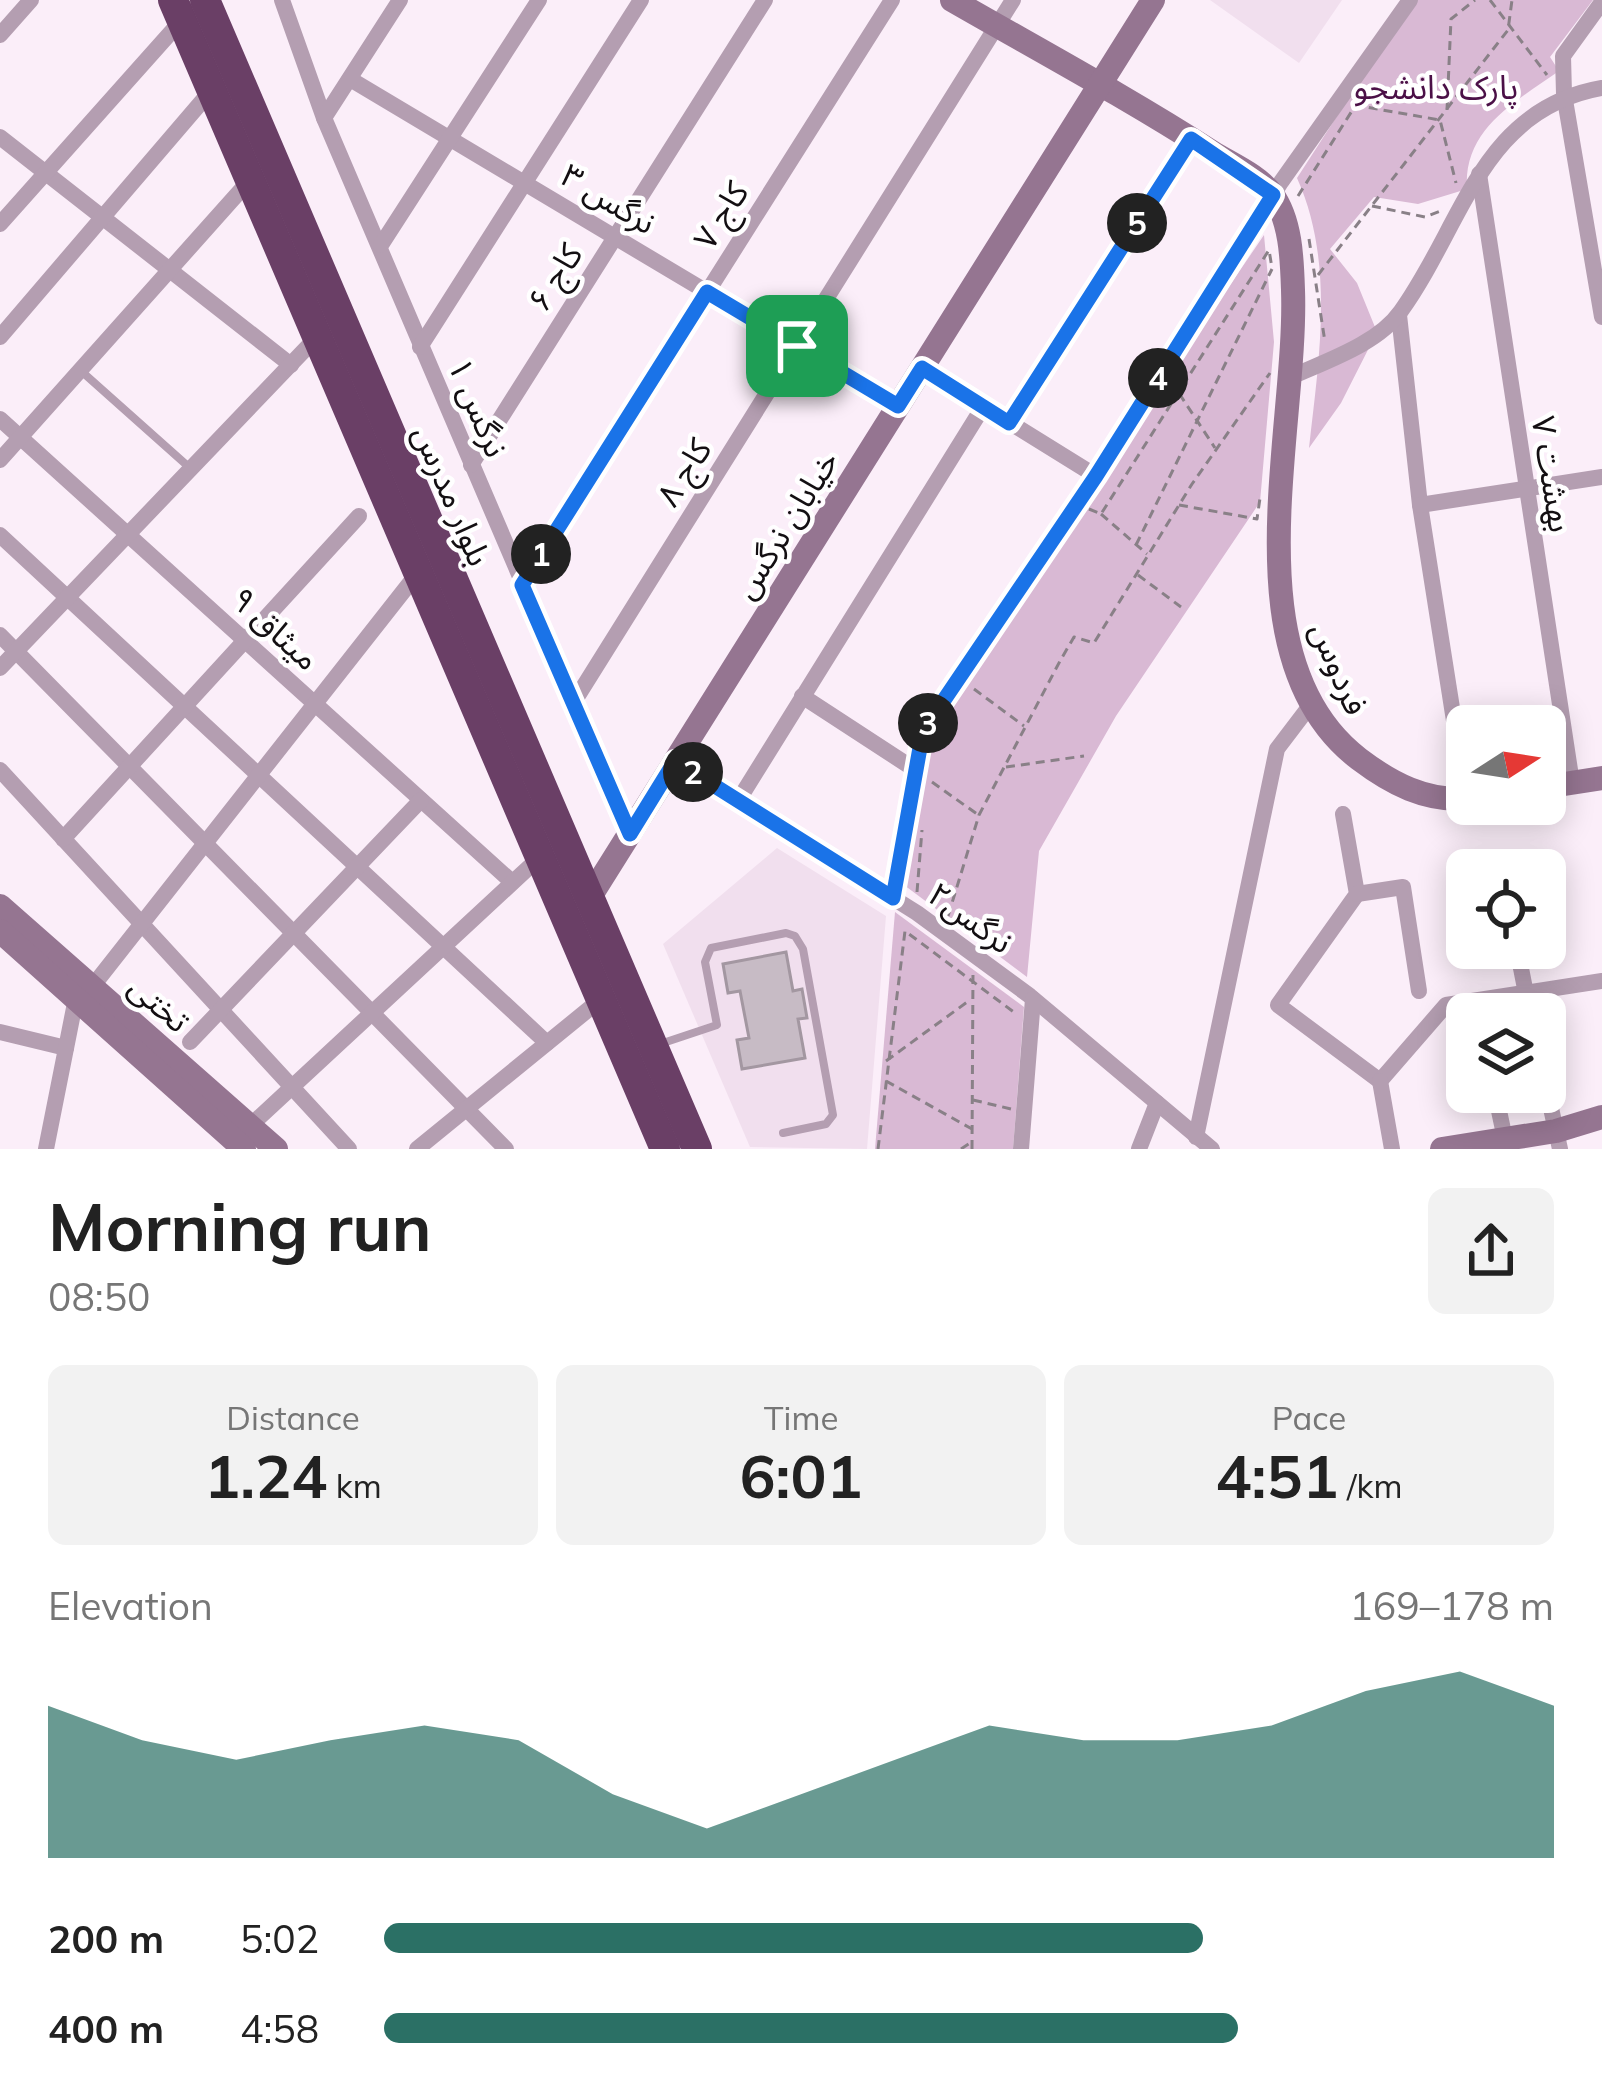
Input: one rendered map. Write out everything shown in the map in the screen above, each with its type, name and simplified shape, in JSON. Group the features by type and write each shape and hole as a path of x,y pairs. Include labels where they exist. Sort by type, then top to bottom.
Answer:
{"highway":[{"name":"بلوار مدرس","path":"205,0 697,1149"},
{"name":"بلوار مدرس","path":"177,10 665,1149"}],"street":[{"path":"0,35 31,0"},
{"name":"نرگس ۱","path":"281,0 324,118 630,834"},
{"path":"324,118 400,0"},
{"path":"381,245 539,0"},
{"path":"420,347 641,0"},
{"name":"کاج ۶","path":"471,465 765,0"},
{"name":"کاج ۷","path":"522,585 892,0"},
{"path":"952,0 1285,196"},
{"name":"کاج ۸","path":"572,705 1013,0"},
{"name":"خیابان نرگس","path":"588,900 1153,0"},
{"path":"893,898 923,731 1162,371 1349,102 1410,0"},
{"path":"1602,2 1563,56 1564,94 1602,317"},
{"path":"0,224 177,10"},
{"name":"نرگس ۳","path":"350,79 898,406"},
{"path":"1283,380 1362,342 1399,315 1461,202 1510,133 1564,94 1602,88"},
{"path":"0,337 210,92"},
{"path":"0,136 291,364"},
{"path":"1009,423 1191,139"},
{"name":"بهشت ۷","path":"1479,174 1572,783"},
{"path":"0,460 249,181"},
{"name":"فردوس","path":"1285,196 1278,545 1288,636 1312,703 1336,742 1420,795 1446,797"},
{"path":"1399,315 1420,506 1452,705"},
{"path":"0,668 316,338"},
{"path":"922,368 1096,476"},
{"path":"738,801 983,407"},
{"name":"میثاق ۹","path":"0,419 512,882"},
{"path":"1420,506 1602,477"},
{"path":"63,839 359,517"},
{"path":"0,535 548,1043"},
{"path":"46,1149 66,1048 84,992 417,574"},
{"path":"0,635 506,1149"},
{"path":"802,696 917,771"},
{"path":"1196,1136 1276,749 1312,703"},
{"name":"نرگس۲","path":"675,761 893,898 975,956 1034,999 1212,1149"},
{"path":"0,770 349,1149"},
{"path":"1566,784 1602,778"},
{"path":"190,1042 421,800"},
{"path":"1342,814 1357,894"},
{"path":"247,1138 292,1087 538,858"},
{"path":"1392,1149 1380,1081 1278,1005 1357,894 1403,887 1419,991"},
{"name":"تختی","path":"0,906 35,949 247,1138 276,1149"},
{"name":"تختی","path":"0,931 35,949"},
{"path":"1521,969 1526,993 1602,981"},
{"path":"1021,1149 1034,999"},
{"path":"417,1149 600,1000"},
{"path":"1380,1081 1446,1005"},
{"path":"0,1032 66,1048"},
{"path":"1138,1149 1157,1103"},
{"path":"1499,1113 1505,1139"},
{"path":"1448,1149 1505,1139 1558,1140 1602,1117"}],"lane":[{"path":"80,370 191,469"},
{"path":"650,1048 717,1025 705,962 711,948 796,936 802,944 833,1111 826,1124 783,1133"}],"path":[{"path":"1446,111 1451,19 1475,0"},
{"path":"1490,0 1508,30 1564,94"},
{"path":"1101,514 1269,250 1284,293 1317,276 1508,30 1512,0"},
{"path":"1285,196 1349,102 1367,88"},
{"path":"1349,102 1440,120"},
{"path":"1372,206 1425,218 1461,202 1440,120"},
{"path":"1308,234 1326,347"},
{"path":"1136,545 1195,416 1272,269"},
{"path":"946,923 979,815 1074,638 1094,644 1179,505 1278,360 1283,380"},
{"path":"1162,371 1216,449"},
{"path":"1179,505 1257,519 1260,496"},
{"path":"1086,507 1101,514 1148,556"},
{"path":"1136,574 1181,607"},
{"path":"958,679 1025,727"},
{"path":"1004,767 1084,756"},
{"path":"924,798 925,777 979,815"},
{"path":"916,902 922,819"},
{"path":"878,1149 905,931 1023,1019"},
{"path":"961,1149 972,1146 971,981 975,956"},
{"path":"886,1060 972,999"},
{"path":"885,1080 971,1129"},
{"path":"972,1100 1024,1113"}],"shaded area":[{"path":"1210,0 1342,0 1299,63"},
{"path":"777,848 886,916 867,1149 750,1147 663,944"}],"green space":[{"name":"پارک دانشجو","path":"1412,0 1593,0 1550,57 1559,71 1510,106 1483,133 1468,168 1467,189 1418,204 1374,197 1330,249 1357,283 1377,332 1341,403 1309,448 1320,346 1320,277 1309,210 1297,178"},
{"path":"1264,235 1274,342 1260,502 1116,716 1039,851 1027,977 900,882 925,733"},
{"path":"895,912 1024,1007 1013,1149 875,1149"}],"building":[{"path":"786,952 793,991 802,989 807,1018 798,1019 805,1058 742,1069 737,1040 749,1038 740,991 728,993 723,964"}],"route":[{"path":"1191,139 1273,195 1096,476 923,731 893,898 675,761 630,834 522,585 707,292 797,346 898,406 922,368 1009,423 1191,139"}]}
